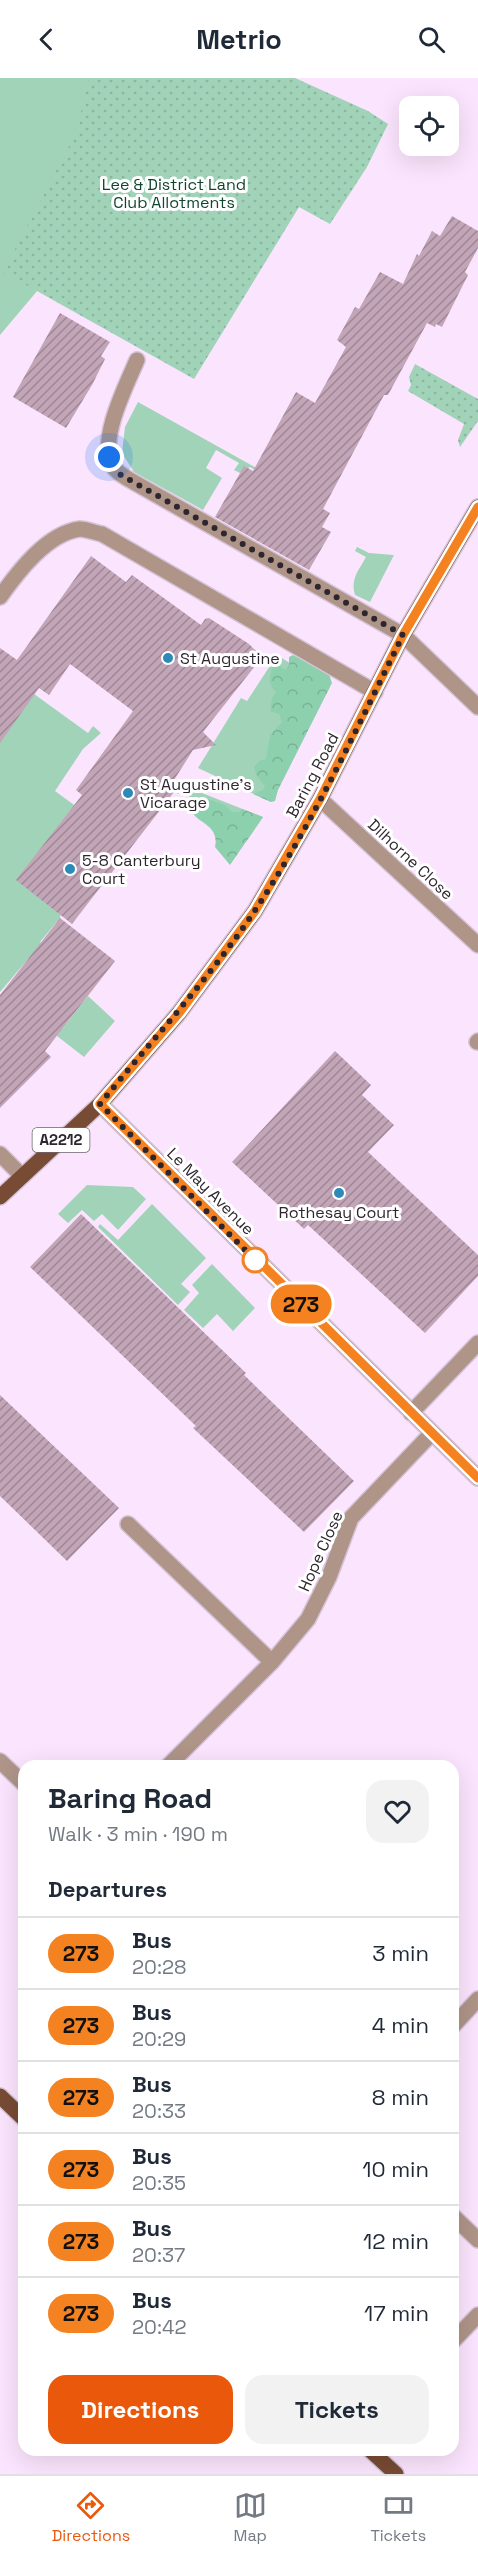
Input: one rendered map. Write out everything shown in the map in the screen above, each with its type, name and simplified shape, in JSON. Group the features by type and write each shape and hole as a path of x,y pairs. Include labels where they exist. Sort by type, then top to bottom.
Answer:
{"main road":[{"name":"Baring Road","path":"0,1197 100,1104 179,1013 255,911 320,799 403,635 478,507"},
{"path":"0,2096 18,2113"},
{"path":"376,2456 396,2474"}],"street":[{"path":"137,360 110,435 109,457 113,467 121,475 403,635 478,706"},
{"path":"0,597 20,569 37,551 58,538 80,529 102,534 375,692"},
{"name":"Dilhorne Close","path":"320,799 478,945"},
{"name":"Le May Avenue","path":"100,1104 478,1478"},
{"path":"0,1154 22,1176"},
{"path":"411,1413 478,1343"},
{"name":"Hope Close","path":"174,1760 272,1662 308,1618 329,1577 351,1518 432,1433"},
{"path":"128,1524 272,1662"},
{"path":"0,1761 18,1778"},
{"path":"459,2020 478,1999"},
{"path":"459,2222 478,2240"},
{"path":"459,2335 478,2315"}],"green space":[{"path":"0,78 226,78 4,272 38,290 0,335"},
{"name":"Lee & District Land Club Allotments","path":"89,78 295,78 368,111 388,124 367,167 330,224 299,207 194,379 3,272 76,133"},
{"path":"415,364 478,399 478,421 460,447 458,440 464,424 408,391 411,385 409,377"},
{"path":"138,402 262,471 261,474 250,467 240,473 234,470 239,463 216,450 206,468 222,478 203,510 134,472 122,453 125,427"},
{"path":"357,547 369,553 394,555 370,602 355,595 354,579 366,557 355,551"},
{"path":"277,655 329,688 271,802 198,768 241,698 247,701"},
{"path":"293,655 329,674 332,683 278,790 275,801 271,802 253,794 263,790 265,786 257,777 254,767 259,761 266,759 270,735 282,722 279,714 270,711 272,698 276,692 270,681 272,668 278,665 285,670 289,666 289,657"},
{"path":"34,694 88,733 93,726 101,733 83,749 55,791 81,810 60,918 40,942 45,946 28,959 0,992 0,741"},
{"path":"179,784 263,817 246,842 181,790 178,794 174,791"},
{"path":"206,798 225,805 232,812 239,812 242,809 263,817 230,865 215,847 213,831 193,814 191,808 193,800"},
{"path":"88,996 115,1021 84,1057 48,1029 63,1028"},
{"path":"87,1185 133,1187 146,1199 118,1230 102,1214 94,1221 82,1210 68,1223 58,1214"},
{"path":"152,1204 206,1258 181,1284 190,1292 178,1305 98,1227 100,1224 118,1240"},
{"path":"212,1264 255,1308 233,1331 217,1314 203,1328 184,1310 199,1293 192,1285"}],"building":[{"path":"452,216 478,231 478,248 465,272 468,275 442,327 436,324 435,327 427,323 388,395 384,395 323,509 330,513 322,527 331,532 309,570 215,517 244,466 253,471 296,392 315,403 346,347 337,340 355,307 359,309 380,272 403,284 417,254 419,256 432,231 440,236"},
{"path":"60,313 110,342 101,356 105,359 92,385 66,428 13,397"},
{"path":"91,556 126,582 132,575 201,625 205,619 209,618 249,644 262,657 203,732 216,745 193,750 169,788 174,792 72,924 16,880 82,795 76,790 133,711 70,664 49,695 39,688 0,743 0,648 17,660"},
{"path":"60,918 115,961 45,1051 51,1057 0,1108 0,995"},
{"name":"Rothesay Court","path":"335,1051 371,1085 362,1095 394,1125 368,1152 478,1255 478,1276 425,1333 308,1225 304,1229 232,1162"},
{"path":"81,1214 354,1481 304,1532 193,1428 196,1426 30,1267"},
{"path":"0,1395 119,1508 67,1561 0,1496"}],"bus line":[{"name":"273","path":"478,507 403,635 320,799 255,911 179,1013 100,1104 233,1239 478,1478"}],"place":[{"name":"St Augustine","path":"168,658"},
{"name":"St Augustine's Vicarage","path":"128,793"},
{"name":"5-8 Canterbury Court","path":"70,869"},
{"name":"Rothesay Court","path":"339,1193"}],"route":[{"path":"109,457 113,467 121,475 403,635 320,799 255,911 179,1013 100,1104 255,1260"}]}
